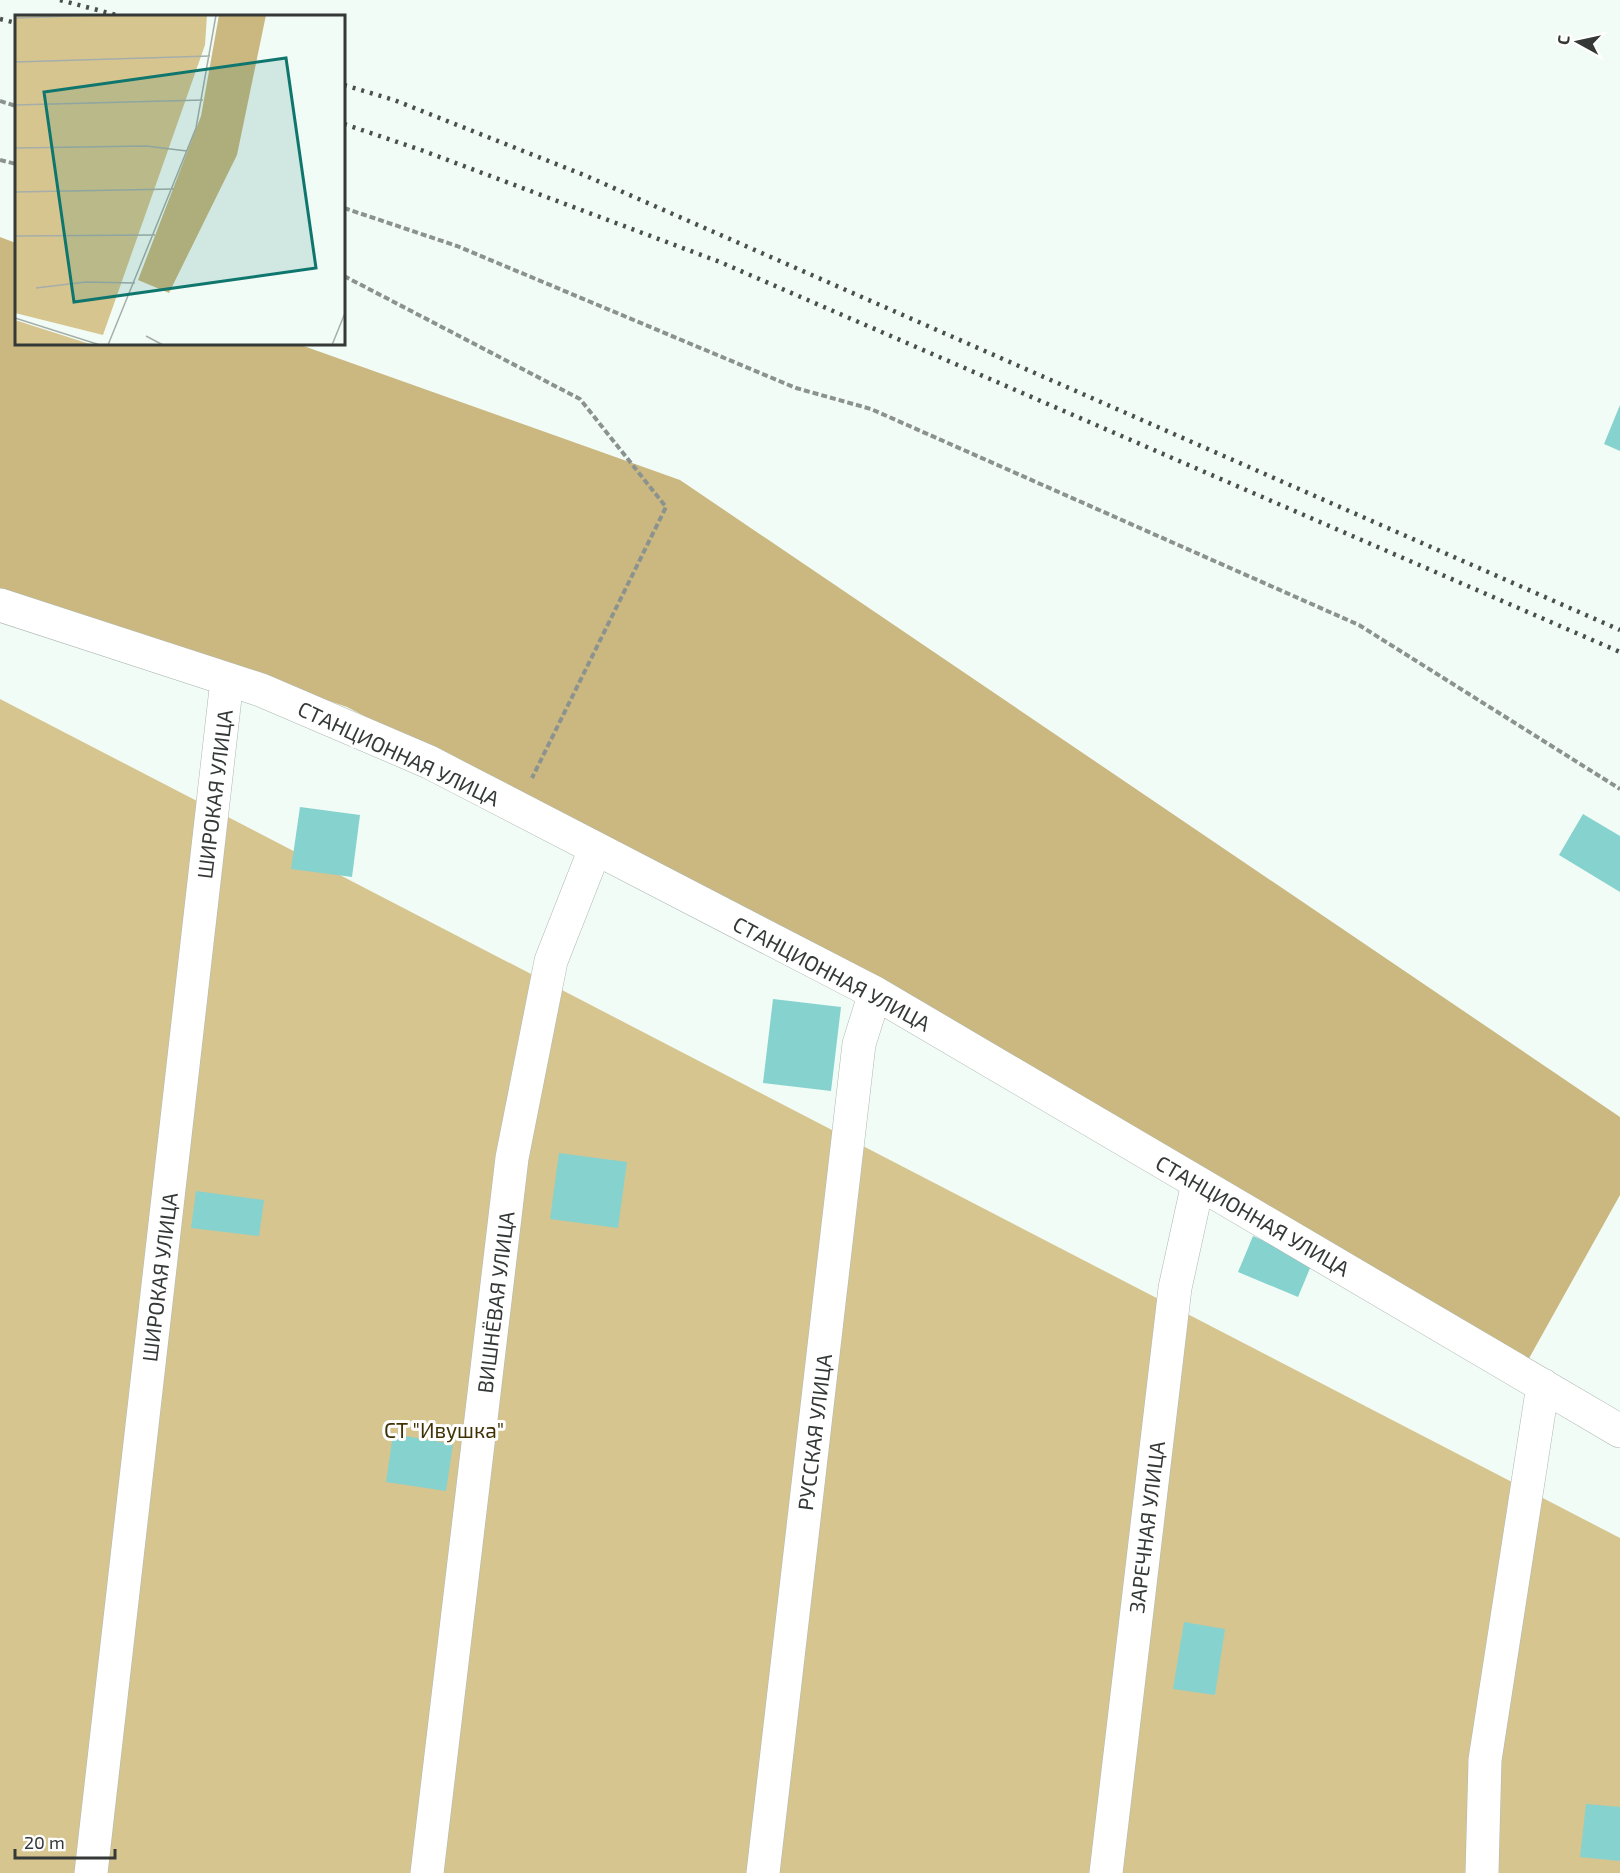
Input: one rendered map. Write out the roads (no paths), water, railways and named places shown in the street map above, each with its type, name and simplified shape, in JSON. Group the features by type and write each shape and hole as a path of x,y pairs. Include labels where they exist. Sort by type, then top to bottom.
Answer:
{"street":[{"name":"СТАНЦИОННАЯ УЛИЦА","path":"0,605 261,690 429,762 875,993 1620,1431"},
{"name":"ШИРОКАЯ УЛИЦА","path":"91,1873 227,680"},
{"name":"ВИШНЁВАЯ УЛИЦА","path":"427,1873 512,1158 551,961 595,849"},
{"name":"РУССКАЯ УЛИЦА","path":"763,1873 860,1044 875,993"},
{"name":"ЗАРЕЧНАЯ УЛИЦА","path":"1106,1873 1174,1288 1198,1183"},
{"path":"1482,1873 1485,1760 1543,1385"}],"railway":[{"path":"60,0 116,15"},
{"path":"0,19 15,23"},
{"path":"345,85 394,100 584,175 1620,630"},
{"path":"345,124 421,150 720,262 1620,652"}],"park label":[{"name":"СТ \"Ивушка\"","path":"444,1429"}]}
